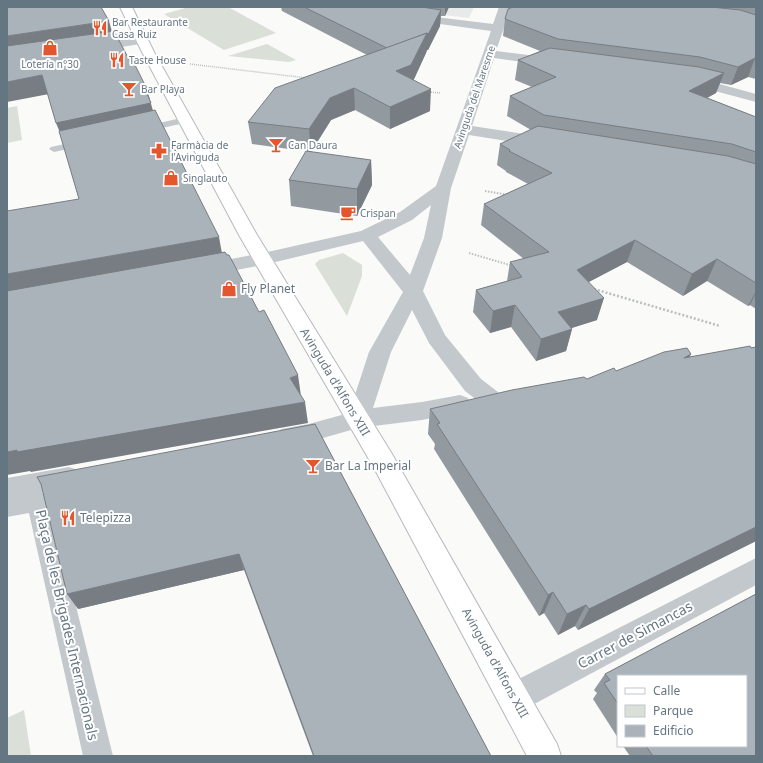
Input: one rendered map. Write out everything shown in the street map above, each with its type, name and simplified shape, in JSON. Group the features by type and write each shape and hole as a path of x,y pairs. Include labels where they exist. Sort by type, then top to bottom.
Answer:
{"main road":[{"name":"Avinguda d'Alfons XIII","path":"126,7 142,40 248,235 277,286 358,419 545,756"}],"street":[{"name":"Avinguda del Maresme","path":"358,419 380,352 413,291 432,238 443,188 505,7"},
{"path":"398,15 498,28"},
{"path":"75,50 142,40"},
{"path":"489,54 568,64"},
{"path":"678,78 756,98"},
{"path":"462,129 562,145"},
{"path":"186,273 263,259 367,235 406,216 443,188"},
{"path":"367,235 413,291 436,338 455,364 473,385 490,398"},
{"path":"270,440 309,433 358,419 422,411 513,394"},
{"path":"7,489 92,473"},
{"name":"Plaça de les Brigades Internacionals","path":"7,507 38,501 98,756"},
{"name":"Carrer de Simancas","path":"514,698 756,572"}],"lane":[{"path":"138,131 186,120"},
{"path":"54,149 92,141"}],"path":[{"path":"190,64 308,78"},
{"path":"426,91 441,93"},
{"path":"486,191 509,195"},
{"path":"469,253 515,266"},
{"path":"591,288 720,326"}],"shaded area":[{"path":"379,7 474,7 469,18"}],"green space":[{"path":"189,7 228,7 276,33 224,50 164,14"},
{"path":"267,44 296,60 289,62 228,56"},
{"path":"17,106 22,140 7,143 7,108"},
{"path":"343,253 362,265 362,276 347,316 315,264 319,260"},
{"path":"24,710 31,756 7,756 7,718"}],"building":[{"path":"7,7 101,7 109,21 7,36"},
{"path":"304,7 422,7 441,10 429,33 387,48"},
{"path":"513,7 711,7 740,10 756,15 756,59 755,58 738,67 700,57 558,39 505,19 508,9"},
{"path":"114,31 131,63 134,63 147,89 145,89 151,103 56,123 42,75 7,82 7,46"},
{"path":"427,33 411,65 396,71 431,89 390,107 354,88 330,98 309,129 248,122 275,88"},
{"path":"550,48 699,67 724,73 689,91 756,117 756,152 732,144 544,115 510,96 556,77 518,60"},
{"path":"155,110 219,237 7,274 7,211 79,199 59,131"},
{"path":"538,126 728,156 756,164 756,283 717,259 692,274 635,240 577,270 604,298 558,312 572,329 541,339 515,305 493,311 476,290 522,277 510,262 549,252 484,204 552,173 509,151 510,150 500,144"},
{"path":"306,151 371,160 357,189 289,180"},
{"path":"225,252 229,255 259,312 264,310 298,375 290,378 305,402 17,452 17,450 7,452 7,291"},
{"path":"750,346 751,348 756,347 756,527 589,609 586,605 567,614 553,592 548,595 437,424 440,423 430,409 512,390 584,377 587,379 614,368 616,371 664,352 687,348 691,354 684,358"},
{"path":"315,424 491,756 314,756 239,554 67,594 41,484 37,477"},
{"path":"756,594 756,756 653,756 647,747 747,747 747,675 617,675 617,702 604,683 610,680 605,674"}],"place":[{"name":"Bar Restaurante Casa Ruiz","path":"100,28"},
{"name":"Lotería n°30","path":"50,48"},
{"name":"Taste House","path":"117,60"},
{"name":"Bar Playa","path":"129,89"},
{"name":"Can Daura","path":"276,145"},
{"name":"Farmàcia de l'Avinguda","path":"159,151"},
{"name":"Singlauto","path":"171,178"},
{"name":"Crispan","path":"348,213"},
{"name":"Fly Planet","path":"229,289"},
{"name":"Bar La Imperial","path":"313,466"},
{"name":"Telepizza","path":"68,518"}]}
